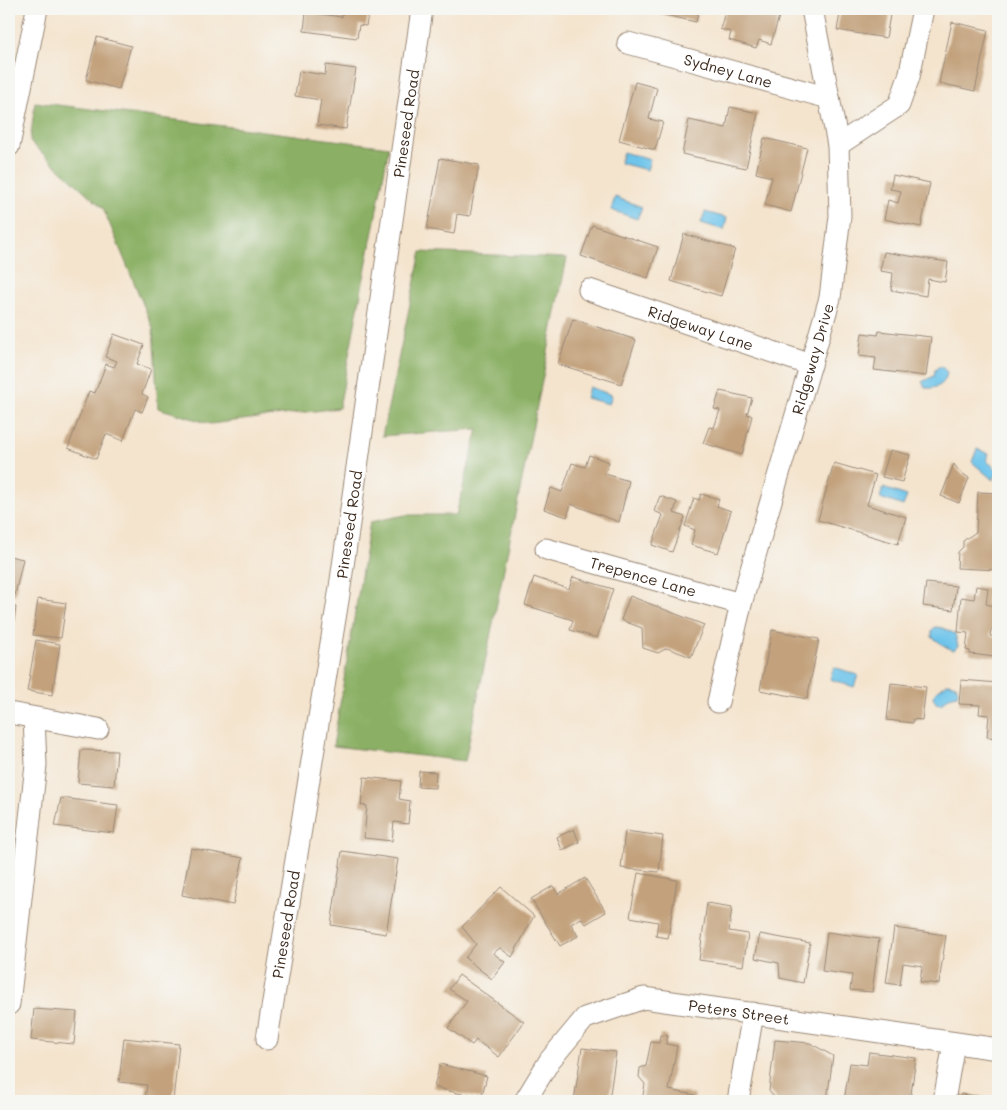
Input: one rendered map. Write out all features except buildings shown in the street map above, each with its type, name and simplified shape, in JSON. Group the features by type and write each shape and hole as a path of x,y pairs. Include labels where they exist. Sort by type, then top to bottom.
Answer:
{"street":[{"path":"9,146 37,9"},
{"name":"Pineseed Road","path":"267,1039 339,594 422,9"},
{"name":"Ridgeway Drive","path":"718,702 741,604 830,298 840,216 838,144 812,9"},
{"path":"838,144 899,104 909,77 923,9"},
{"name":"Sydney Lane","path":"628,43 829,98"},
{"name":"Ridgeway Lane","path":"589,290 811,366"},
{"name":"Trepence Lane","path":"546,549 741,604"},
{"path":"9,713 98,729"},
{"path":"9,1004 36,765 34,718"},
{"name":"Peters Street","path":"525,1101 550,1060 585,1018 644,998 998,1049"},
{"path":"738,1101 753,1013"},
{"path":"944,1101 954,1042"}],"green space":[{"path":"35,102 389,147 339,408 210,424 158,408 153,328 103,208 30,142"},
{"path":"421,252 567,258 465,761 333,746 370,522 405,515 456,515 478,429 382,436"}],"water":[{"path":"623,152 650,160 647,170 620,163"},
{"path":"615,197 642,207 637,219 611,210"},
{"path":"705,212 727,218 724,230 701,223"},
{"path":"938,367 942,367 947,372 945,380 937,387 926,388 922,382 934,376 935,370"},
{"path":"589,387 612,395 609,404 586,398"},
{"path":"977,449 989,454 986,460 998,471 993,480 972,462"},
{"path":"883,488 907,496 903,506 880,498"},
{"path":"935,627 943,628 955,634 958,646 954,650 932,637 932,630"},
{"path":"834,667 858,675 854,687 830,679"},
{"path":"948,683 956,685 957,695 949,697 941,704 936,703 933,697 936,691"}]}
